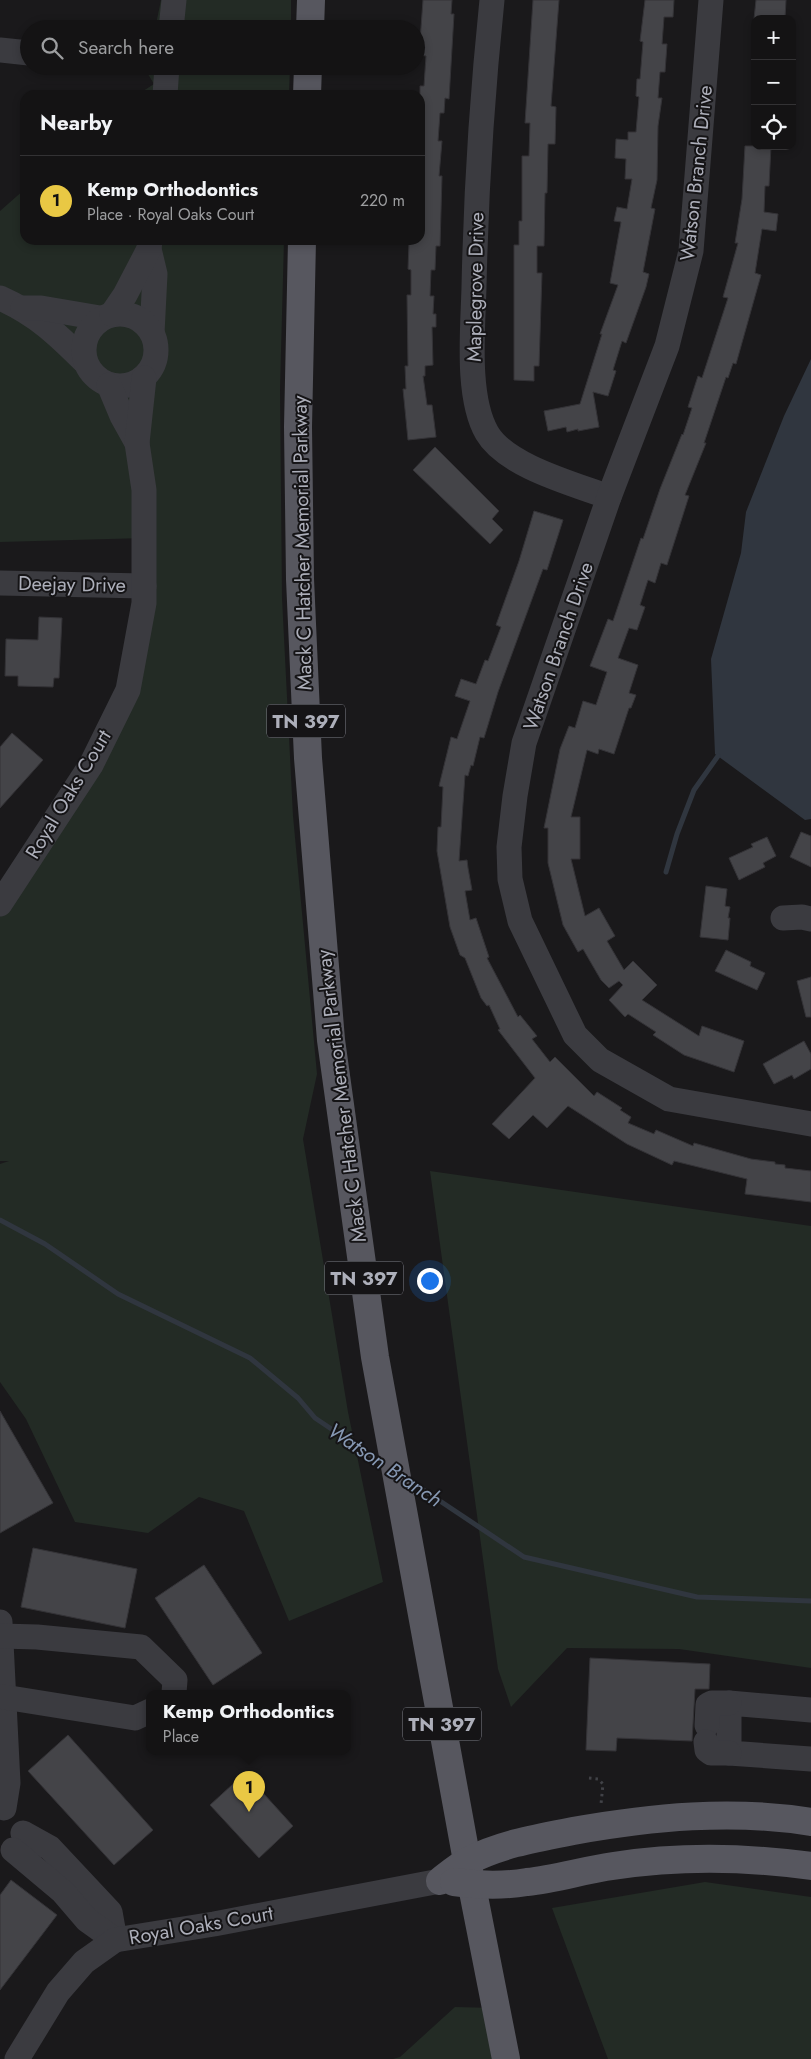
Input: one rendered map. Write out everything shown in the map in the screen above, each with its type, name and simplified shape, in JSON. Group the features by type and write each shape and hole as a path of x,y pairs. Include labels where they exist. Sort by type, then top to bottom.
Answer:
{"main road":[{"path":"311,20 312,0"},
{"path":"308,75 308,90"},
{"name":"Mack C Hatcher Memorial Parkway","path":"302,245 298,427 300,579 308,758 331,1040 375,1357 469,1873 506,2059"},
{"path":"440,1881 469,1873 518,1841 604,1825 683,1816 735,1816 811,1822"},
{"path":"469,1873 526,1883 614,1866 687,1860 755,1860 811,1866"}],"street":[{"path":"172,20 174,0"},
{"name":"Maplegrove Drive","path":"492,0 476,209 473,361 476,402 487,433 512,457 530,467 609,497"},
{"name":"Watson Branch Drive","path":"711,0 691,251 667,346 609,497 524,742 514,796 509,847 510,879 520,920 576,1035 600,1060 669,1098 811,1124"},
{"path":"0,50 20,52"},
{"path":"165,90 166,75"},
{"path":"84,361 83,348 85,337 91,326 106,316 125,295 150,245"},
{"path":"150,245 154,274 152,333"},
{"path":"0,298 23,308 53,330 84,361 98,380 109,385 122,386 133,384 144,378 156,357 156,345 152,333 136,317 124,313 106,316 41,308 23,308"},
{"name":"Royal Oaks Court","path":"0,904 91,765 128,690 142,612 144,586 144,490 137,443 144,378"},
{"name":"Royal Oaks Court","path":"109,385 122,416 137,443"},
{"name":"Deejay Drive","path":"0,583 144,586"},
{"path":"783,918 802,917 811,919"},
{"path":"115,1940 87,1920 63,1892 12,1845 20,1820 16,1814 2,1808 8,1783 0,1629 37,1637 141,1647 175,1680 174,1690"},
{"path":"4,1697 135,1718 146,1713"},
{"path":"811,1710 712,1703 708,1705 706,1733 706,1750 711,1752 811,1759"},
{"path":"729,1703 729,1753"},
{"name":"Royal Oaks Court","path":"17,2059 58,1992 84,1962 115,1940 214,1924 440,1881"}],"path":[{"path":"589,1778 598,1779 603,1784 600,1810"}],"shaded area":[{"path":"161,0 291,0 291,20 157,20"},
{"path":"148,75 290,75 289,90 145,90 154,84"},
{"path":"20,193 20,245 284,245 280,389 282,598 293,816 317,1074 303,1139 348,1412 383,1582 289,1621 244,1511 199,1497 148,1533 75,1522 26,1419 0,1382 0,1164 9,1161 0,1161 0,904 128,690 145,538 0,542 0,211"},
{"path":"811,359 811,819 805,820 715,754 711,659 741,553 746,512 784,416"},
{"path":"430,1171 811,1226 811,1668 679,1649 567,1648 511,1707 498,1669"},
{"path":"705,1882 811,1897 811,2059 608,2059 552,1908"},
{"path":"455,2007 495,2008 506,2059 393,2059 400,2057"}],"building":[{"path":"423,0 452,0 451,14 454,14 449,99 445,98 444,113 440,113 438,141 442,141 439,176 442,176 440,246 436,246 435,270 431,270 430,296 434,296 433,314 436,314 436,327 432,327 433,365 425,366 425,376 423,376 427,405 432,405 436,437 408,440 403,389 406,389 405,366 408,366 407,295 411,295 411,270 408,269 409,245 425,245 425,90 420,90 420,86 424,86 426,56 425,20 422,20"},
{"path":"533,0 559,0 551,106 556,107 555,144 548,144 544,246 537,246 537,273 542,273 539,366 534,366 534,381 514,380 514,245 519,245 519,221 522,221 522,156 529,156 530,123 525,123"},
{"path":"645,0 674,0 673,17 664,17 662,44 667,44 665,72 660,72 658,98 662,98 658,126 657,180 651,208 655,209 643,272 649,274 626,343 622,341 613,370 616,371 608,396 593,392 599,427 567,432 566,427 548,431 544,411 580,404 602,334 600,334 618,285 610,283 621,222 614,221 617,207 627,209 632,179 625,179 626,159 615,158 616,139 628,140 628,132 636,132 639,97 636,96 637,79 640,79 643,42 640,41"},
{"path":"756,0 786,0 785,15 754,15"},
{"path":"745,146 751,146 751,150 771,150 769,186 765,186 764,212 778,214 776,231 762,229 755,273 761,275 736,364 733,363 728,378 726,377 704,443 706,443 685,495 689,496 667,565 661,563 655,583 648,580 640,605 645,607 637,630 629,628 618,658 638,665 629,693 636,695 631,708 629,708 614,754 599,749 598,754 587,750 571,817 580,817 580,859 571,859 585,916 599,908 615,936 607,941 624,970 633,961 657,985 642,1000 699,1036 702,1026 744,1041 734,1072 684,1055 653,1035 656,1032 628,1014 625,1017 609,1000 623,985 619,981 609,988 601,980 583,949 578,952 563,925 548,863 548,828 544,828 560,749 569,726 575,728 583,701 596,705 607,672 590,666 608,619 613,621 641,538 643,539 660,489 683,435 692,408 688,407 698,376 702,378 728,298 723,297 738,243 735,243 742,199"},
{"path":"435,447 499,511 492,519 503,530 490,544 413,470"},
{"path":"534,511 563,520 547,570 543,569 498,692 484,738 480,737 473,766 471,765 468,776 465,775 459,861 467,860 472,890 465,891 470,920 476,918 489,957 487,958 518,1017 520,1015 537,1036 532,1039 550,1062 555,1057 594,1096 597,1092 622,1108 620,1110 631,1117 628,1123 654,1134 656,1130 693,1146 694,1143 751,1159 775,1162 775,1164 785,1165 785,1168 811,1171 811,1202 745,1194 747,1179 674,1161 672,1165 627,1144 568,1106 547,1128 533,1115 509,1139 492,1124 535,1078 498,1030 500,1029 489,1005 487,1006 481,998 465,958 460,955 450,927 437,851 438,827 441,827 443,787 439,786 451,737 457,739 470,701 455,696 461,679 476,684 485,660 488,661 501,627 496,625 519,561"},
{"path":"39,617 62,618 59,678 54,678 53,687 18,686 18,676 5,676 6,639 38,640"},
{"path":"12,733 43,760 0,808 0,747"},
{"path":"801,832 811,836 811,867 790,857"},
{"path":"767,837 776,856 763,863 765,867 739,880 729,858 753,847 751,844"},
{"path":"706,886 727,889 725,906 730,907 728,940 700,937"},
{"path":"726,950 751,962 750,966 765,973 757,990 715,971"},
{"path":"811,977 811,1017 806,1017 797,981"},
{"path":"804,1041 811,1054 811,1069 794,1079 792,1075 774,1084 763,1064"},
{"path":"0,1411 53,1503 0,1533"},
{"path":"33,1548 137,1569 125,1628 21,1607"},
{"path":"204,1565 262,1653 213,1685 155,1598"},
{"path":"590,1658 710,1664 709,1689 695,1689 692,1741 617,1738 616,1751 586,1750"},
{"path":"68,1735 153,1830 114,1865 28,1771"},
{"path":"245,1773 293,1826 259,1858 210,1805"},
{"path":"11,1880 57,1915 0,1990 0,1895"}],"waterway":[{"path":"666,872 677,834 694,790 718,756"},
{"name":"Watson Branch","path":"0,1220 45,1244 118,1294 250,1358 298,1398 315,1418 385,1465"},
{"name":"Watson Branch","path":"407,1479 524,1557 697,1597 811,1601"}],"place":[{"name":"Kemp Orthodontics","path":"249,1812"}]}
